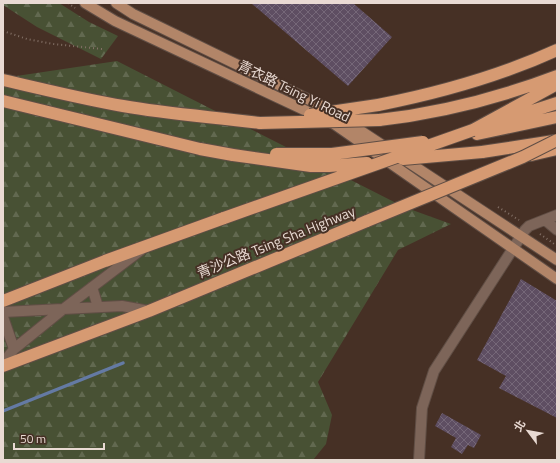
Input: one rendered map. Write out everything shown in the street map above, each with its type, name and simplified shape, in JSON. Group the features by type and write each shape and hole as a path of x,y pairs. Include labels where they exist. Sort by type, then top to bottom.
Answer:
{"highway":[{"path":"260,122 395,102 510,69 557,50"},
{"path":"3,80 124,106 260,122 379,120 438,112 524,89 557,76"},
{"path":"473,130 557,84"},
{"path":"3,101 200,149 310,166 329,166 482,152 557,140"},
{"path":"3,301 147,245 473,130 557,103"},
{"path":"233,155 332,154 477,134 557,117"},
{"name":"青沙公路 Tsing Sha Highway","path":"3,366 149,311 523,157 557,140"},
{"path":"523,157 557,149"}],"main road":[{"name":"青衣路 Tsing Yi Road","path":"116,3 133,14 326,108 557,260"},
{"name":"青衣路 Tsing Yi Road","path":"83,7 334,124 557,279"}],"lane":[{"path":"419,460 422,408 434,371 521,236 529,226 557,215"},
{"path":"545,220 557,230"},
{"path":"3,363 14,349 147,245"},
{"path":"92,287 98,307"},
{"path":"3,312 122,306 149,311"},
{"path":"3,317 14,349"}],"path":[{"path":"68,3 83,7"},
{"path":"3,30 27,39 53,44 102,49"}],"green space":[{"path":"3,3 59,3 89,22 118,36 101,59 37,27 3,5"},
{"path":"117,61 404,207 451,224 398,250 318,382 332,415 326,444 313,460 3,460 3,78"}],"building":[{"path":"251,3 353,3 392,37 348,86"},
{"path":"521,279 557,301 557,418 499,388 506,376 477,360"},
{"path":"442,413 481,435 474,448 468,445 462,454 451,447 456,438 435,426"}],"waterway":[{"path":"3,411 123,363"}]}
